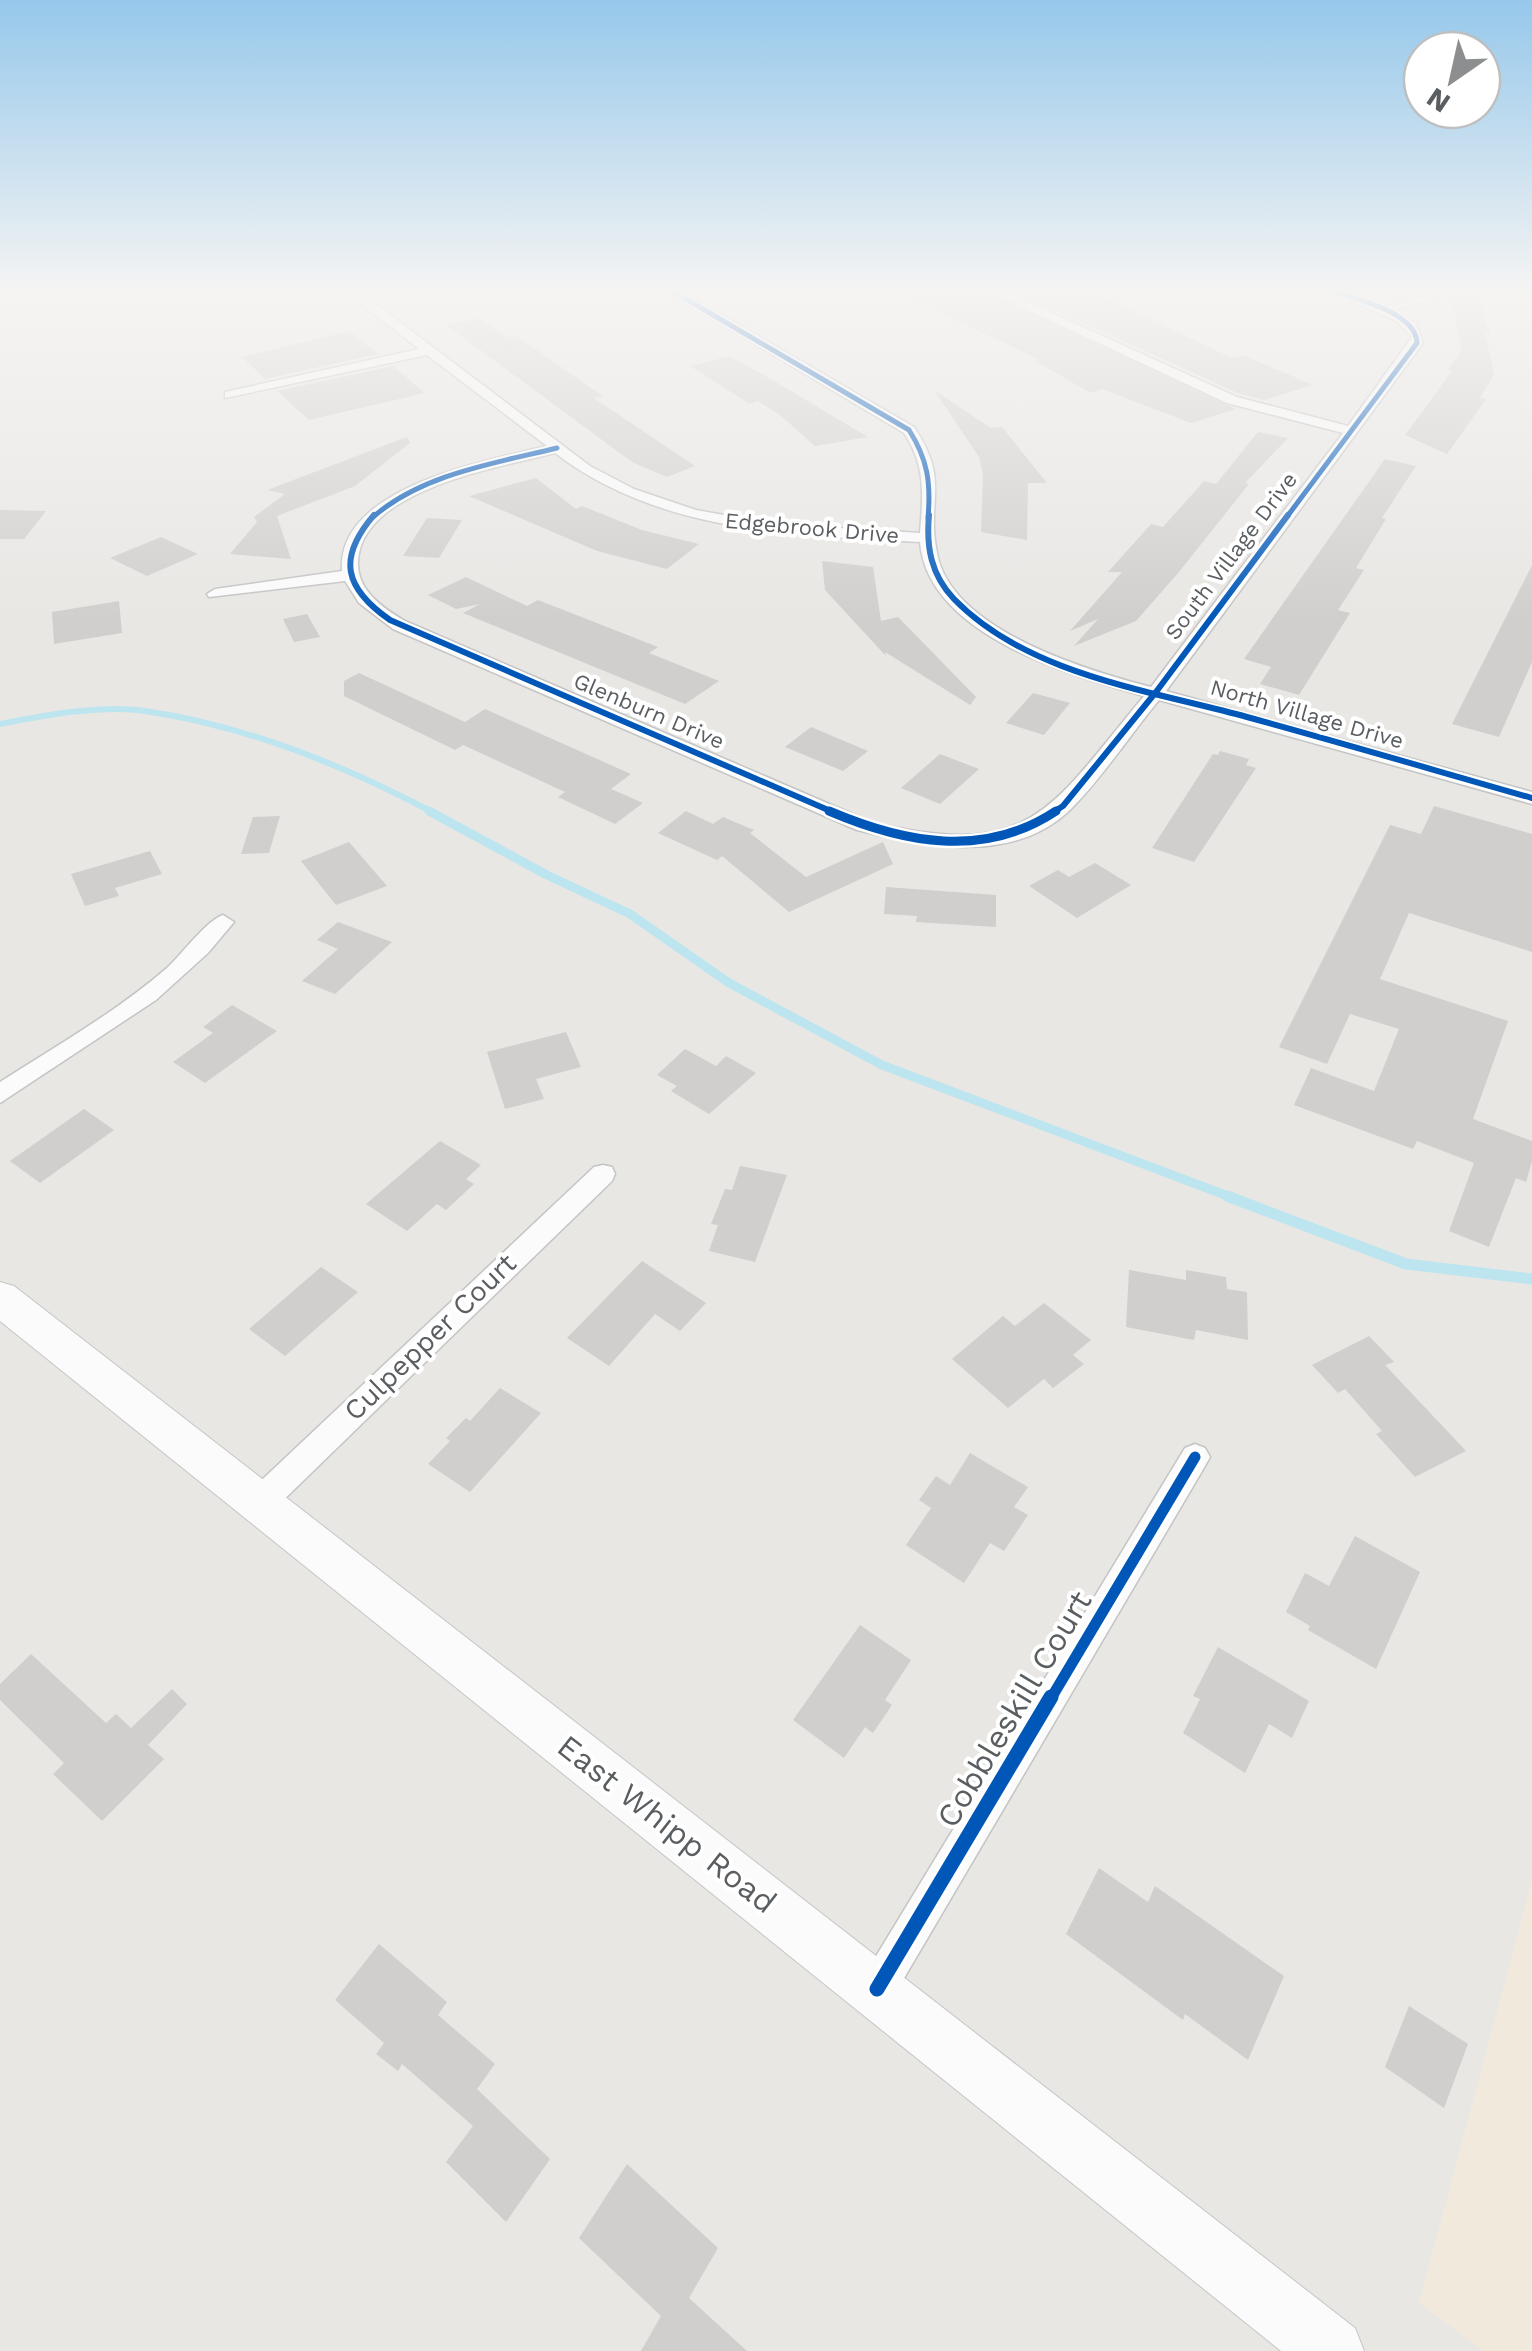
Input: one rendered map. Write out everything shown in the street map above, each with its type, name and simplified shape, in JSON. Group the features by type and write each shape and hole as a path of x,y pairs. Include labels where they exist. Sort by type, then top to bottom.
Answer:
{"main road":[{"name":"East Whipp Road","path":"0,1298 1332,2351"}],"street":[{"name":"Edgebrook Drive","path":"492,399 585,469 629,492 692,514 773,529 926,538"},
{"name":"North Village Drive","path":"856,399 909,430 922,446 932,471 926,538 935,576 951,597 994,631 1048,658 1156,692 1532,798"},
{"path":"1229,399 1351,431"},
{"name":"South Village Drive","path":"1156,692 1375,399"},
{"path":"214,594 350,574 350,552 355,539 376,514 394,501 442,479 557,448"},
{"name":"Glenburn Drive","path":"350,574 367,602 399,626 864,826 926,840 981,840 1029,828 1048,818 1064,806 1156,692"},
{"path":"0,1094 158,986 186,963 223,922"},
{"name":"Culpepper Court","path":"259,1503 446,1326 498,1269 603,1174"},
{"name":"Cobbleskill Court","path":"877,1989 1195,1457"}],"shaded area":[{"path":"1532,1881 1532,2351 1484,2351 1419,2303"}],"building":[{"path":"286,399 400,399 309,420"},
{"path":"546,399 595,399 695,466 667,477 632,462"},
{"path":"742,399 804,399 868,437 815,446 758,401 750,404"},
{"path":"940,399 947,399 991,428 1002,427 1047,483 1028,483 1027,540 981,532 983,475 979,457"},
{"path":"1127,399 1214,399 1236,409 1191,423"},
{"path":"1432,399 1486,399 1447,454 1405,435"},
{"path":"1258,432 1288,438 1245,483 1249,484 1179,572 1136,621 1074,646 1098,619 1070,631 1122,572 1108,572 1151,524 1163,527 1204,481 1216,484"},
{"path":"407,437 410,443 355,486 277,516 291,559 230,554 257,522 254,517 285,494 267,490"},
{"path":"1385,459 1416,466 1356,568 1364,570 1338,610 1350,613 1299,695 1260,684 1271,667 1244,659"},
{"path":"536,478 576,509 582,506 642,530 699,544 667,569 597,551 469,496"},
{"path":"0,510 46,511 24,539 0,539"},
{"path":"427,518 462,520 439,558 403,556"},
{"path":"161,537 198,554 147,576 110,558"},
{"path":"822,561 873,567 881,621 898,617 976,697 970,705 885,652 886,656 825,590"},
{"path":"1532,565 1532,662 1499,737 1452,724"},
{"path":"466,577 527,606 538,600 658,647 649,653 719,681 685,704 463,613 480,604 456,609 428,595"},
{"path":"119,601 122,633 54,644 52,612"},
{"path":"307,614 320,637 294,642 283,619"},
{"path":"359,673 465,722 485,709 631,774 611,789 643,803 615,824 558,797 565,792 463,745 455,750 344,696 344,681"},
{"path":"1033,693 1070,703 1044,735 1006,723"},
{"path":"811,727 868,751 843,771 785,747"},
{"path":"1220,751 1249,759 1246,765 1256,768 1194,862 1152,848 1213,754"},
{"path":"940,754 979,769 940,804 901,788"},
{"path":"1434,806 1532,834 1532,952 1409,913 1380,979 1508,1021 1473,1119 1532,1141 1532,1161 1526,1182 1516,1178 1489,1247 1449,1231 1474,1163 1417,1141 1413,1149 1294,1105 1311,1068 1374,1091 1399,1029 1350,1014 1327,1064 1279,1047 1390,825 1421,834"},
{"path":"686,811 713,824 723,817 754,830 750,833 806,877 883,842 893,864 789,912 722,856 717,860 658,833"},
{"path":"280,816 269,853 241,854 253,817"},
{"path":"349,842 387,886 336,905 301,861"},
{"path":"150,851 162,874 115,888 119,896 85,906 71,874"},
{"path":"1095,863 1131,885 1077,918 1029,886 1058,870 1069,877"},
{"path":"886,887 996,895 996,927 916,922 917,916 884,914"},
{"path":"338,922 392,942 335,994 302,981 338,949 317,940"},
{"path":"232,1005 277,1031 205,1083 173,1062 213,1033 203,1027"},
{"path":"566,1032 581,1067 536,1079 544,1099 505,1109 487,1052"},
{"path":"685,1049 716,1066 726,1056 756,1073 709,1114 671,1091 677,1086 657,1075"},
{"path":"84,1109 114,1130 40,1183 10,1161"},
{"path":"440,1141 481,1165 466,1179 474,1184 446,1210 437,1204 407,1231 366,1204"},
{"path":"740,1166 787,1175 755,1262 709,1251 718,1225 711,1224 725,1189 732,1190"},
{"path":"642,1261 706,1303 680,1331 655,1314 609,1366 567,1338"},
{"path":"321,1267 358,1292 285,1356 249,1329"},
{"path":"1129,1270 1186,1280 1186,1270 1226,1277 1227,1289 1247,1292 1248,1340 1196,1330 1194,1340 1126,1327"},
{"path":"1044,1303 1091,1340 1073,1355 1084,1364 1053,1388 1044,1379 1008,1408 952,1359 1003,1316 1015,1326"},
{"path":"1369,1336 1394,1362 1385,1365 1466,1451 1415,1477 1376,1434 1382,1431 1345,1389 1338,1393 1312,1365"},
{"path":"500,1388 541,1413 470,1492 428,1464 450,1441 446,1438 466,1418 470,1421"},
{"path":"970,1453 1028,1487 1014,1507 1028,1515 1004,1551 990,1543 964,1583 906,1545 931,1508 919,1500 936,1476 950,1485"},
{"path":"1355,1536 1420,1572 1376,1669 1308,1630 1310,1626 1286,1612 1305,1573 1329,1586"},
{"path":"860,1625 911,1660 885,1700 892,1705 873,1733 865,1727 844,1758 793,1720"},
{"path":"1218,1647 1309,1701 1292,1738 1269,1724 1245,1773 1183,1733 1200,1699 1193,1696"},
{"path":"31,1654 106,1723 116,1714 131,1728 172,1689 187,1704 148,1745 164,1759 102,1821 53,1774 64,1763 0,1700 0,1684"},
{"path":"1099,1868 1148,1902 1155,1886 1284,1976 1248,2060 1185,2014 1183,2020 1066,1934"},
{"path":"379,1944 447,2002 438,2015 495,2064 477,2089 550,2159 506,2222 446,2162 473,2126 402,2064 398,2071 376,2054 384,2043 335,2000"},
{"path":"1409,2006 1468,2044 1444,2108 1385,2067"},
{"path":"627,2164 718,2248 689,2298 747,2351 641,2351 661,2316 579,2238"}],"waterway":[{"path":"0,724 110,709 183,718 294,750 434,813"},
{"path":"429,811 547,875 630,914 729,983 882,1065 1233,1198"},
{"path":"1227,1196 1406,1264 1532,1279"}],"cycle path":[{"path":"856,399 909,430 923,452 930,473 929,555 937,576 953,598 981,623 1014,643 1130,687 1532,798"},
{"path":"557,448 434,482 375,514 357,536 349,561 358,591 399,625 864,826 926,841 981,841 1029,829 1063,806 1156,692 1375,399"},
{"path":"877,1989 1195,1457"}]}
